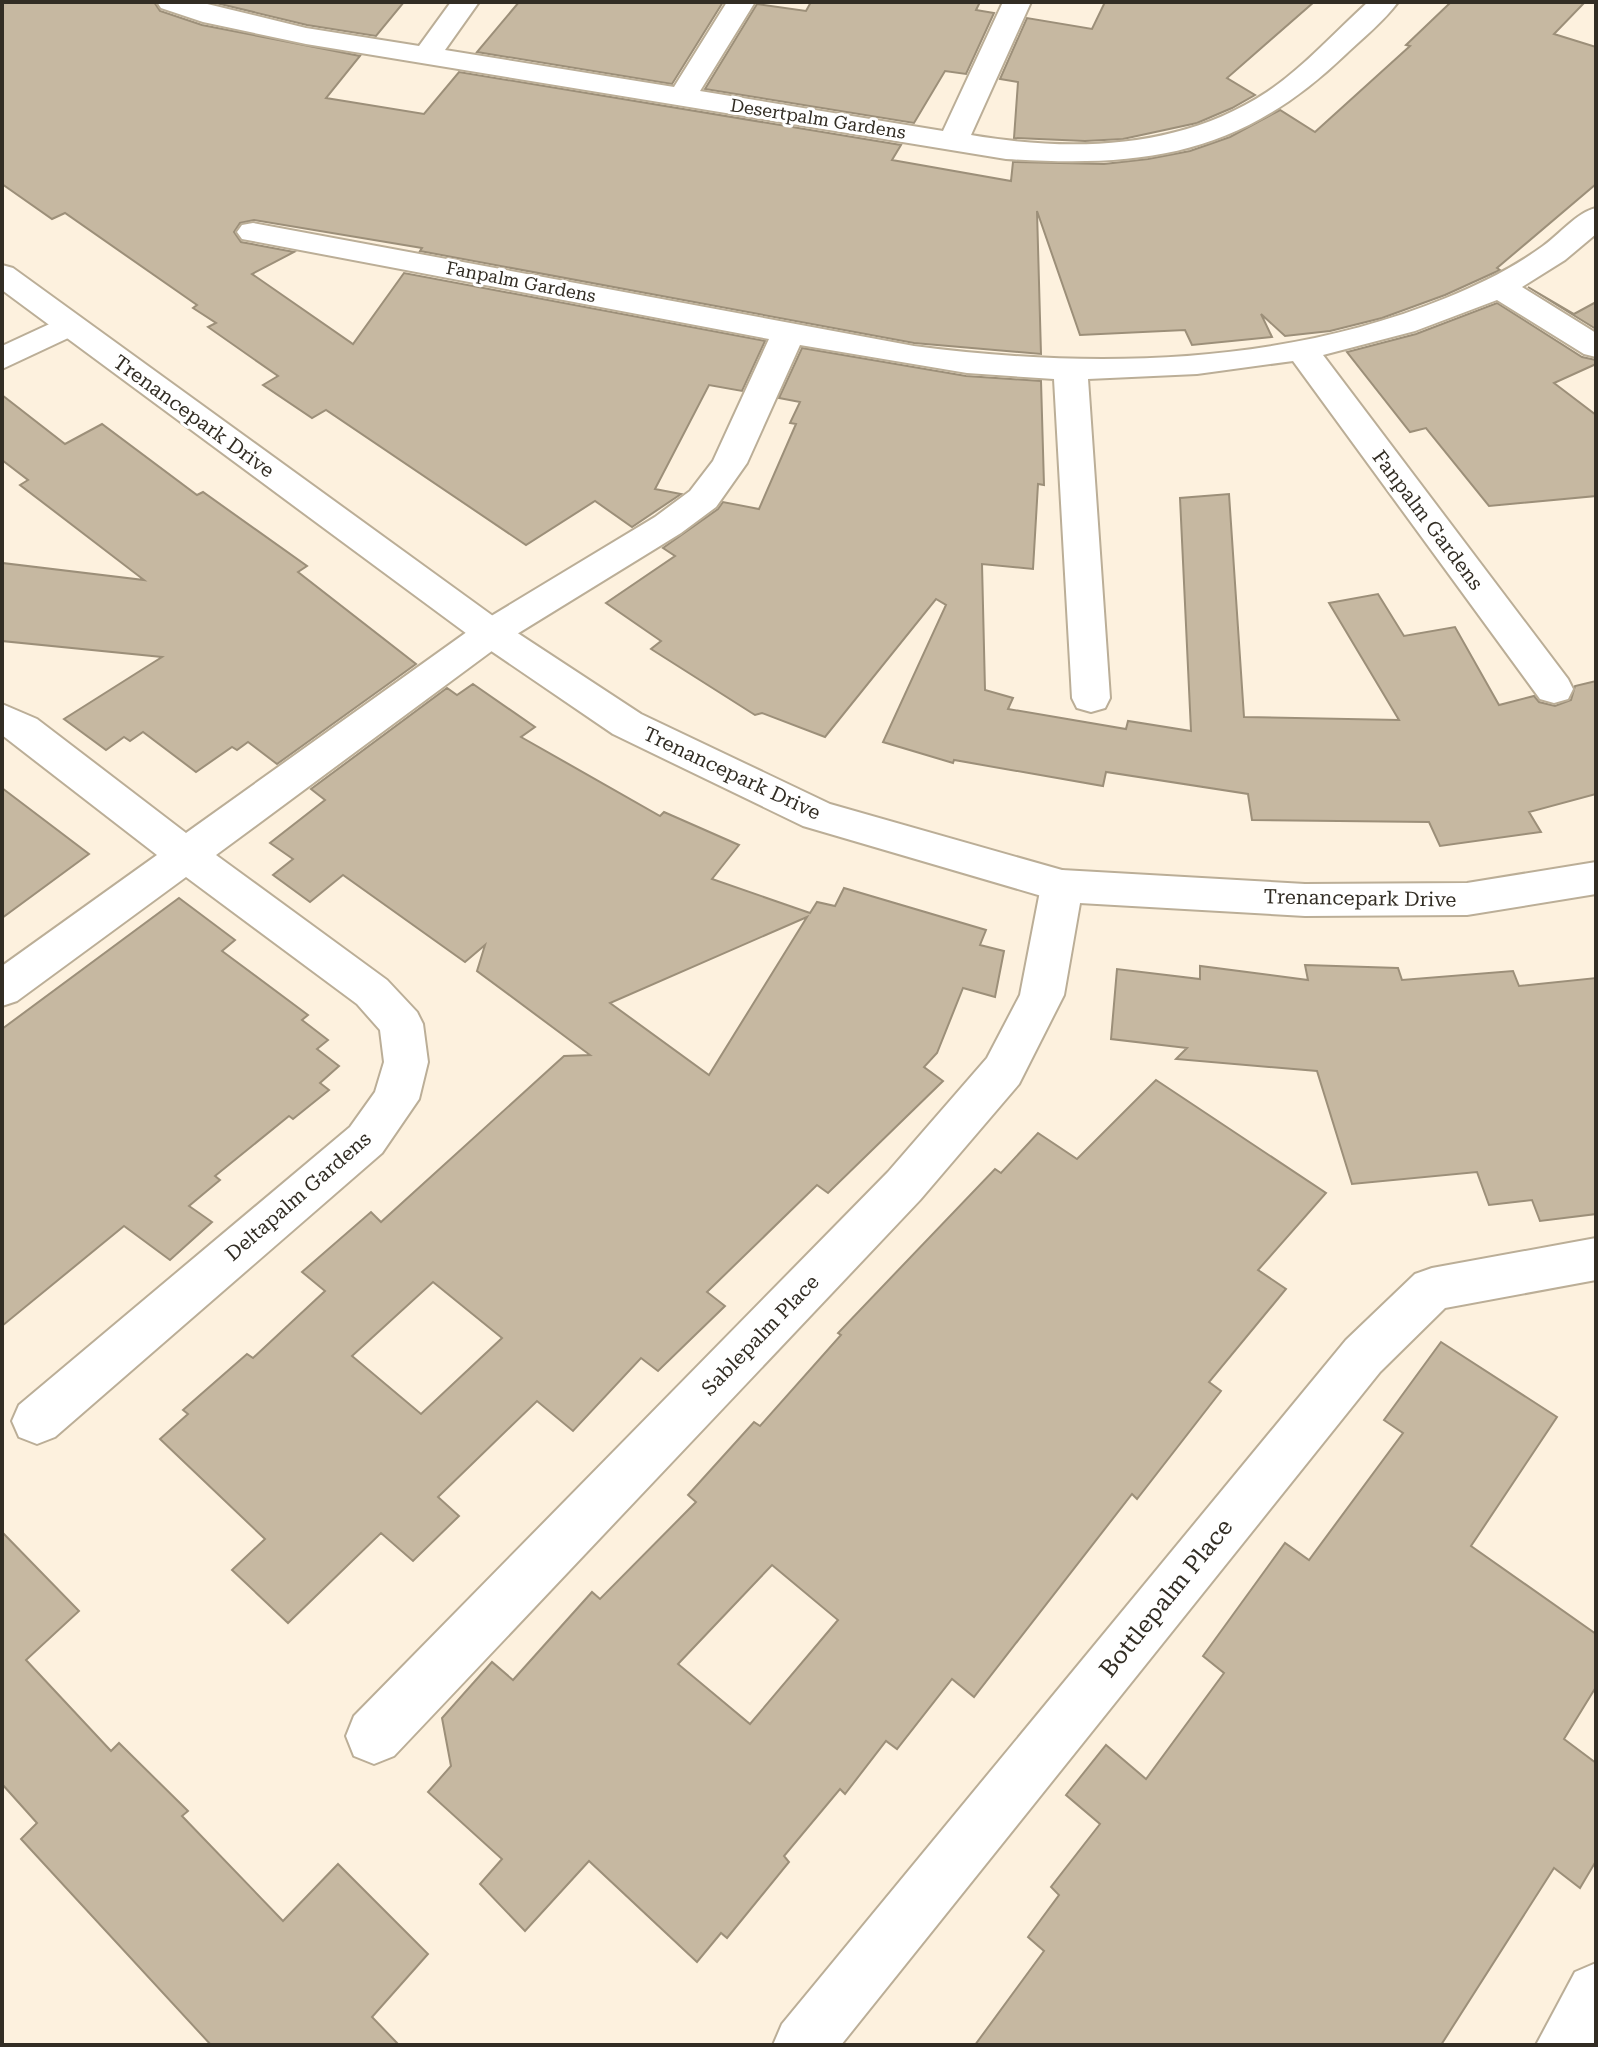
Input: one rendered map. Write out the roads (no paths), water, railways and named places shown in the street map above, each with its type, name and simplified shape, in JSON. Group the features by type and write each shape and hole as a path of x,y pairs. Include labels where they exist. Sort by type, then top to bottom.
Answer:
{"street":[{"path":"427,55 465,2"},
{"path":"683,96 741,2"},
{"path":"953,141 1017,2"},
{"name":"Desertpalm Gardens","path":"184,4 306,36 953,141 1057,154 1102,153 1189,140 1250,116 1278,98 1384,2"},
{"name":"Fanpalm Gardens","path":"253,232 906,353 1070,369 1193,365 1303,351 1437,314 1499,287 1553,254 1596,217"},
{"name":"Trenancepark Drive","path":"2,275 491,633 627,724 817,815 1062,886 1305,900 1467,899 1596,878"},
{"path":"1499,287 1596,347"},
{"path":"2,359 69,325"},
{"path":"2,989 491,633 668,525 703,499 729,463 789,332"},
{"name":"Fanpalm Gardens","path":"1303,351 1554,689"},
{"path":"1070,369 1091,698"},
{"name":"Deltapalm Gardens","path":"2,718 23,729 186,855 372,992 401,1024 406,1062 396,1099 366,1140 37,1421"},
{"name":"Sablepalm Place","path":"374,1736 904,1186 1003,1071 1042,995 1062,886"},
{"name":"Bottlepalm Place","path":"803,2045 1363,1356 1432,1289 1596,1259"},
{"path":"1566,2045 1596,1993"}]}
